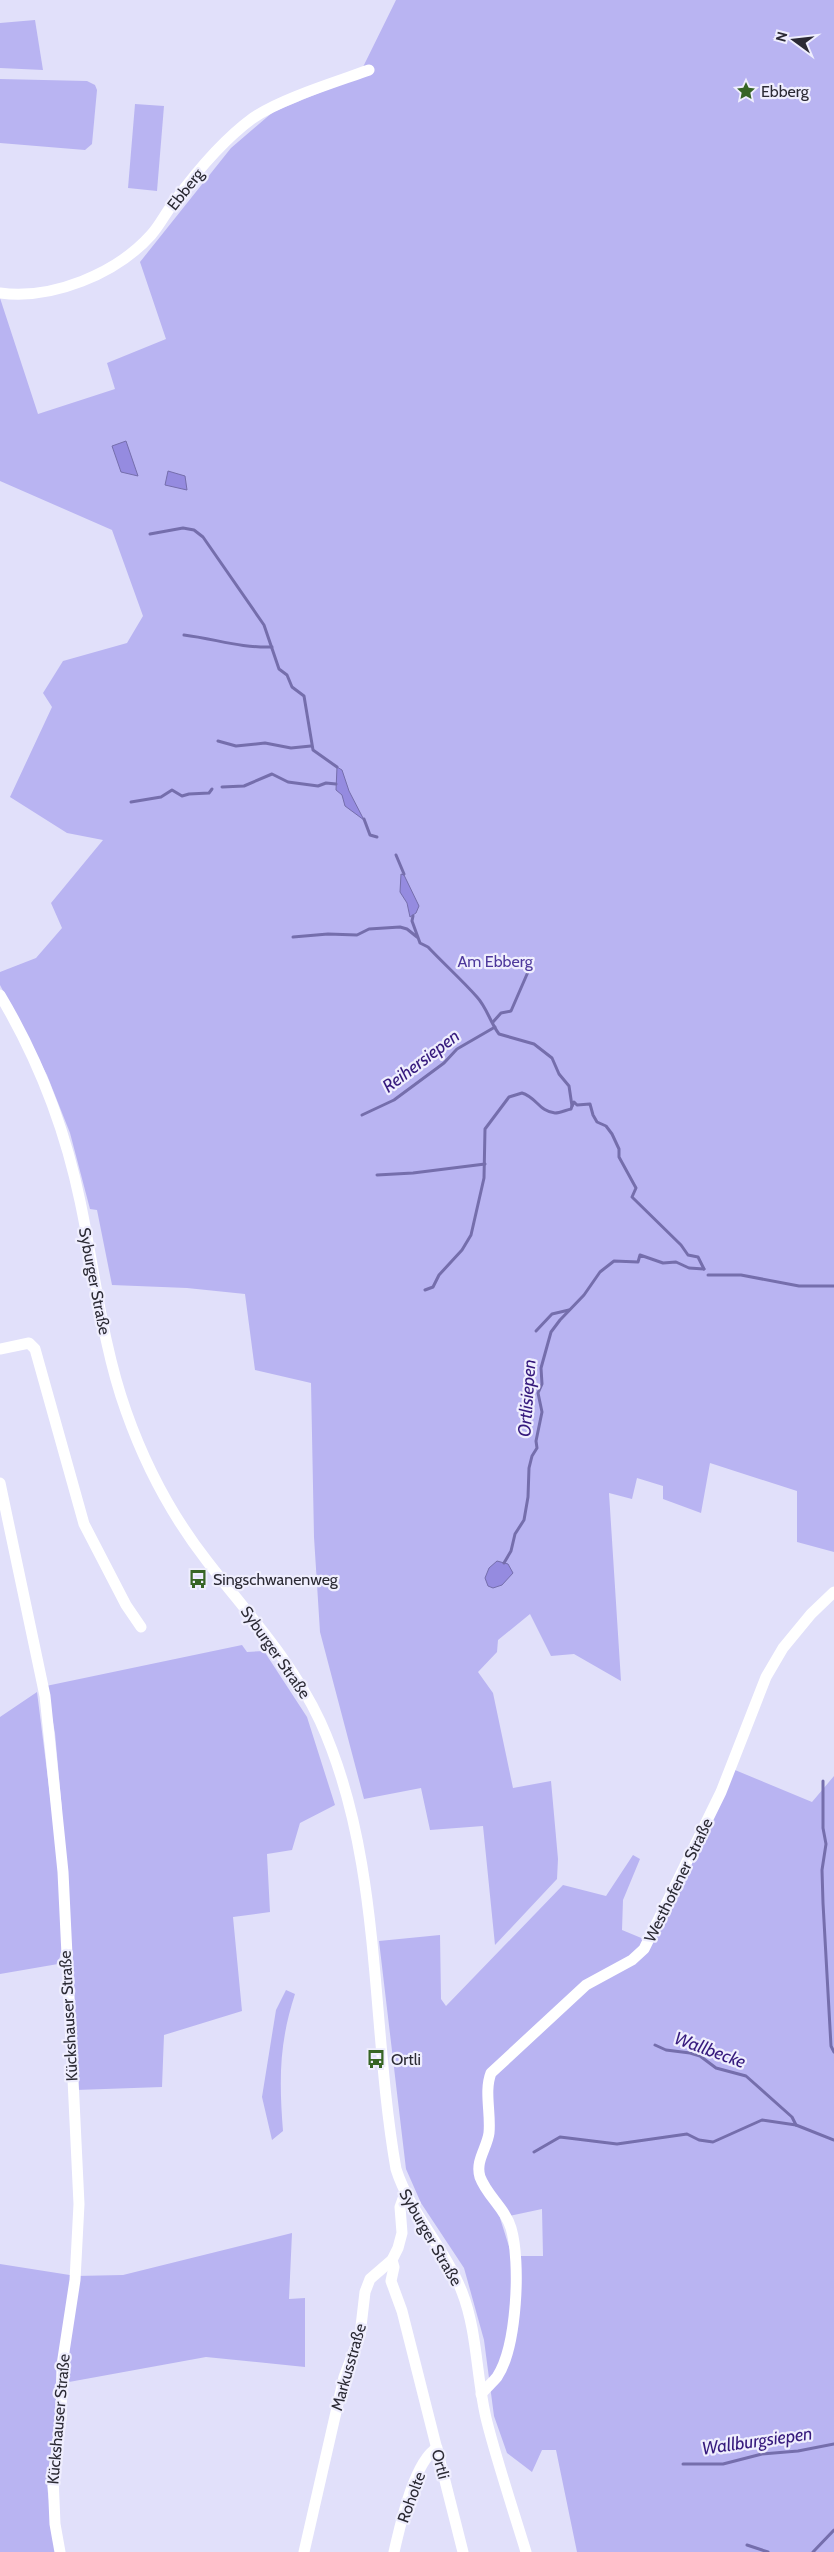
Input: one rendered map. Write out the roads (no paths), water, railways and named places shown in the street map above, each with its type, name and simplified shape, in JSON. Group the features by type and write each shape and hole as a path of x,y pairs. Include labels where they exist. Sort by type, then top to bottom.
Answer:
{"street":[{"name":"Ebberg","path":"0,293 26,295 40,293 64,286 111,267 151,236 173,202 205,164 254,118 276,106 369,70"},
{"name":"Syburger Straße","path":"0,996 42,1080 68,1152 79,1198 109,1354 124,1408 144,1458 188,1535 272,1641 300,1683 340,1769 361,1856 396,2169 404,2193 448,2262 462,2293 470,2319 482,2394"},
{"path":"0,1349 29,1344 35,1349 84,1524 126,1605 141,1627"},
{"name":"Kückshauser Straße","path":"0,1482 45,1696 63,1872 79,2204 75,2280 62,2365 61,2419 53,2477 55,2524 60,2552"},
{"name":"Westhofener Straße","path":"482,2394 497,2376 506,2349 518,2284 517,2256 511,2228 503,2209 486,2188 480,2176 479,2163 488,2136 490,2116 488,2081 491,2073 586,1985 632,1960 644,1949 721,1792 766,1677 783,1648 811,1614 834,1592"},
{"path":"393,2258 402,2232 400,2207 404,2193"},
{"name":"Ortli","path":"393,2258 394,2267 391,2281 402,2311 463,2552"},
{"name":"Markusstraße","path":"304,2552 344,2377 360,2335 365,2292 370,2278 393,2258"},
{"path":"482,2394 487,2422 526,2552"},
{"name":"Roholte","path":"394,2552 418,2474 426,2458 437,2448"}],"waterway":[{"path":"150,534 183,528 194,530 203,537 264,625 279,669 287,675 292,687 304,696 313,750 337,767"},
{"path":"184,635 239,645 272,647"},
{"path":"218,741 236,746 265,743 291,748 311,746"},
{"path":"222,787 244,786 272,774 288,782 318,786 326,783 336,784"},
{"path":"131,802 161,797 172,790 182,796 209,793 212,789"},
{"path":"364,819 370,835 377,837"},
{"path":"396,855 404,874"},
{"path":"413,916 412,921 420,943 428,947 477,997 499,1034 534,1044 552,1058 559,1074 569,1086 572,1106 574,1102 577,1105 590,1104 597,1122 606,1126 619,1149 619,1157 636,1188 632,1197 681,1245 688,1255 698,1257 704,1269"},
{"path":"293,937 328,934 357,935 369,929 400,927 407,929 417,937"},
{"path":"493,1022 501,1013 511,1011 531,965"},
{"name":"Reihersiepen","path":"362,1115 394,1100 444,1063 457,1049 495,1027"},
{"path":"425,1290 433,1287 439,1275 462,1250 471,1235 484,1178 485,1129 509,1097 522,1093 545,1110 555,1113 571,1109 572,1106"},
{"path":"377,1175 413,1173 485,1164"},
{"name":"Ortlisiepen","path":"504,1563 511,1551 515,1534 524,1520 528,1497 529,1468 532,1456 537,1448 536,1441 542,1412 538,1393 542,1384 541,1368 551,1332 584,1295 600,1272 614,1261 638,1262 640,1255 663,1263 676,1262 689,1268 704,1269"},
{"path":"708,1275 741,1275 799,1286 834,1286"},
{"path":"536,1331 552,1314 569,1310"},
{"path":"823,1781 823,1828 826,1844 822,1870 823,1903 831,2046 834,2052"},
{"name":"Wallbecke","path":"655,2045 666,2050 700,2056 716,2068 746,2076 792,2117 796,2125"},
{"path":"534,2152 560,2137 617,2144 687,2134 699,2140 713,2142 762,2120 796,2125 834,2140"},
{"name":"Wallburgsiepen","path":"683,2464 723,2464 762,2454 798,2451 834,2444"},
{"path":"813,2552 834,2530"},
{"path":"747,2545 768,2552"}],"place":[{"name":"Ebberg","path":"746,91"},
{"name":"Singschwanenweg","path":"198,1579"},
{"name":"Ortli","path":"376,2059"}],"park label":[{"name":"Am Ebberg","path":"495,961"}]}
